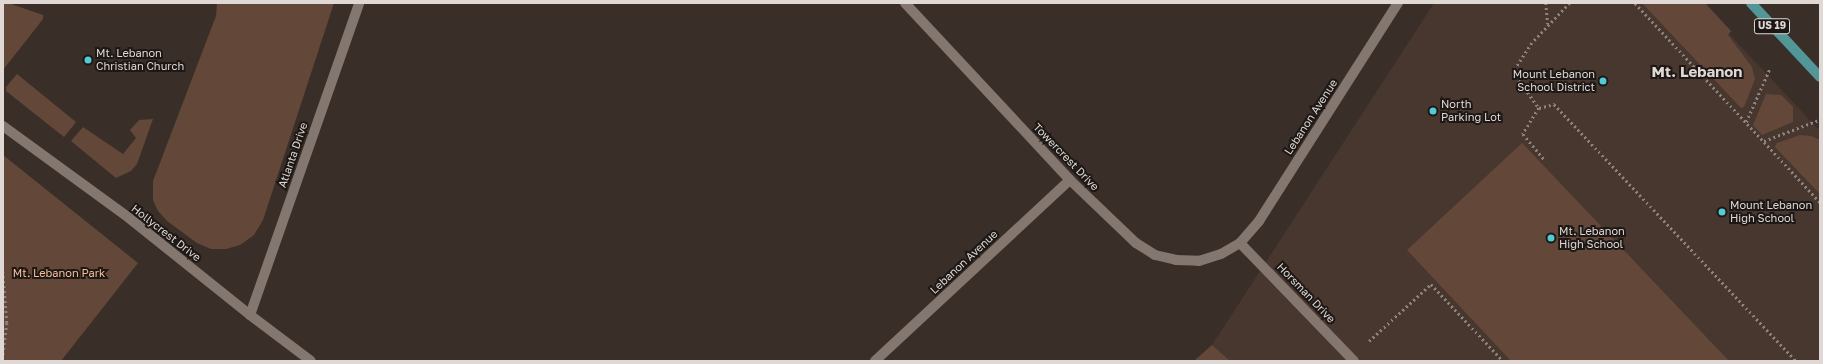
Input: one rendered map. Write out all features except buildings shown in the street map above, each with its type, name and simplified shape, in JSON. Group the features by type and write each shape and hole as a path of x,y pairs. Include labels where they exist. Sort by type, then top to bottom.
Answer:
{"main road":[{"name":"US 19","path":"1751,3 1820,77"}],"street":[{"name":"Atlanta Drive","path":"250,315 359,3"},
{"name":"Towercrest Drive","path":"905,3 1070,180 1136,243 1155,255 1176,260 1199,261 1220,254 1240,243"},
{"name":"Lebanon Avenue","path":"1240,243 1259,221 1398,3"},
{"name":"Hollycrest Drive","path":"3,126 129,218 250,315 312,361"},
{"name":"Lebanon Avenue","path":"874,361 1070,180"},
{"name":"Horsman Drive","path":"1240,243 1354,361"}],"path":[{"path":"1546,3 1548,24"},
{"path":"1539,108 1513,72 1532,43 1548,24 1570,3"},
{"path":"1635,3 1820,202"},
{"path":"1746,122 1770,68"},
{"path":"1545,160 1523,134 1539,108 1554,104 1796,361"},
{"path":"1764,141 1819,120"},
{"path":"3,272 7,323 3,356"},
{"path":"1369,341 1431,284 1503,361"}],"shaded area":[{"name":"Mt. Lebanon High School","path":"1434,3 1700,3 1820,131 1820,361 1194,361 1212,345"}],"green space":[{"path":"3,3 8,3 43,15 43,19 3,70"},
{"path":"217,3 334,3 263,220 254,235 240,245 226,249 211,249 197,243 167,221 158,211 153,200 153,181 216,16"},
{"path":"1642,3 1705,3 1731,31 1728,35 1752,67 1755,79 1744,107 1741,108"},
{"path":"17,74 76,122 64,137 6,91 6,87"},
{"path":"1766,94 1781,95 1793,107 1793,122 1762,135 1753,125"},
{"path":"153,119 137,164 131,171 116,178 71,141 83,127 123,154 136,138 130,130 139,120"},
{"path":"1800,135 1811,136 1820,140 1820,194 1775,147 1777,143"},
{"path":"1522,143 1729,361 1511,361 1407,250"},
{"name":"Mt. Lebanon Park","path":"3,155 138,263 61,361 3,361"},
{"path":"1212,345 1230,361 1194,361"}],"place":[{"name":"Mt. Lebanon Christian Church","path":"88,60"},
{"name":"Mount Lebanon School District","path":"1603,81"},
{"name":"North Parking Lot","path":"1433,111"},
{"name":"Mount Lebanon High School","path":"1722,212"},
{"name":"Mt. Lebanon High School","path":"1551,238"}],"district":[{"name":"Mt. Lebanon","path":"1697,72"}]}
